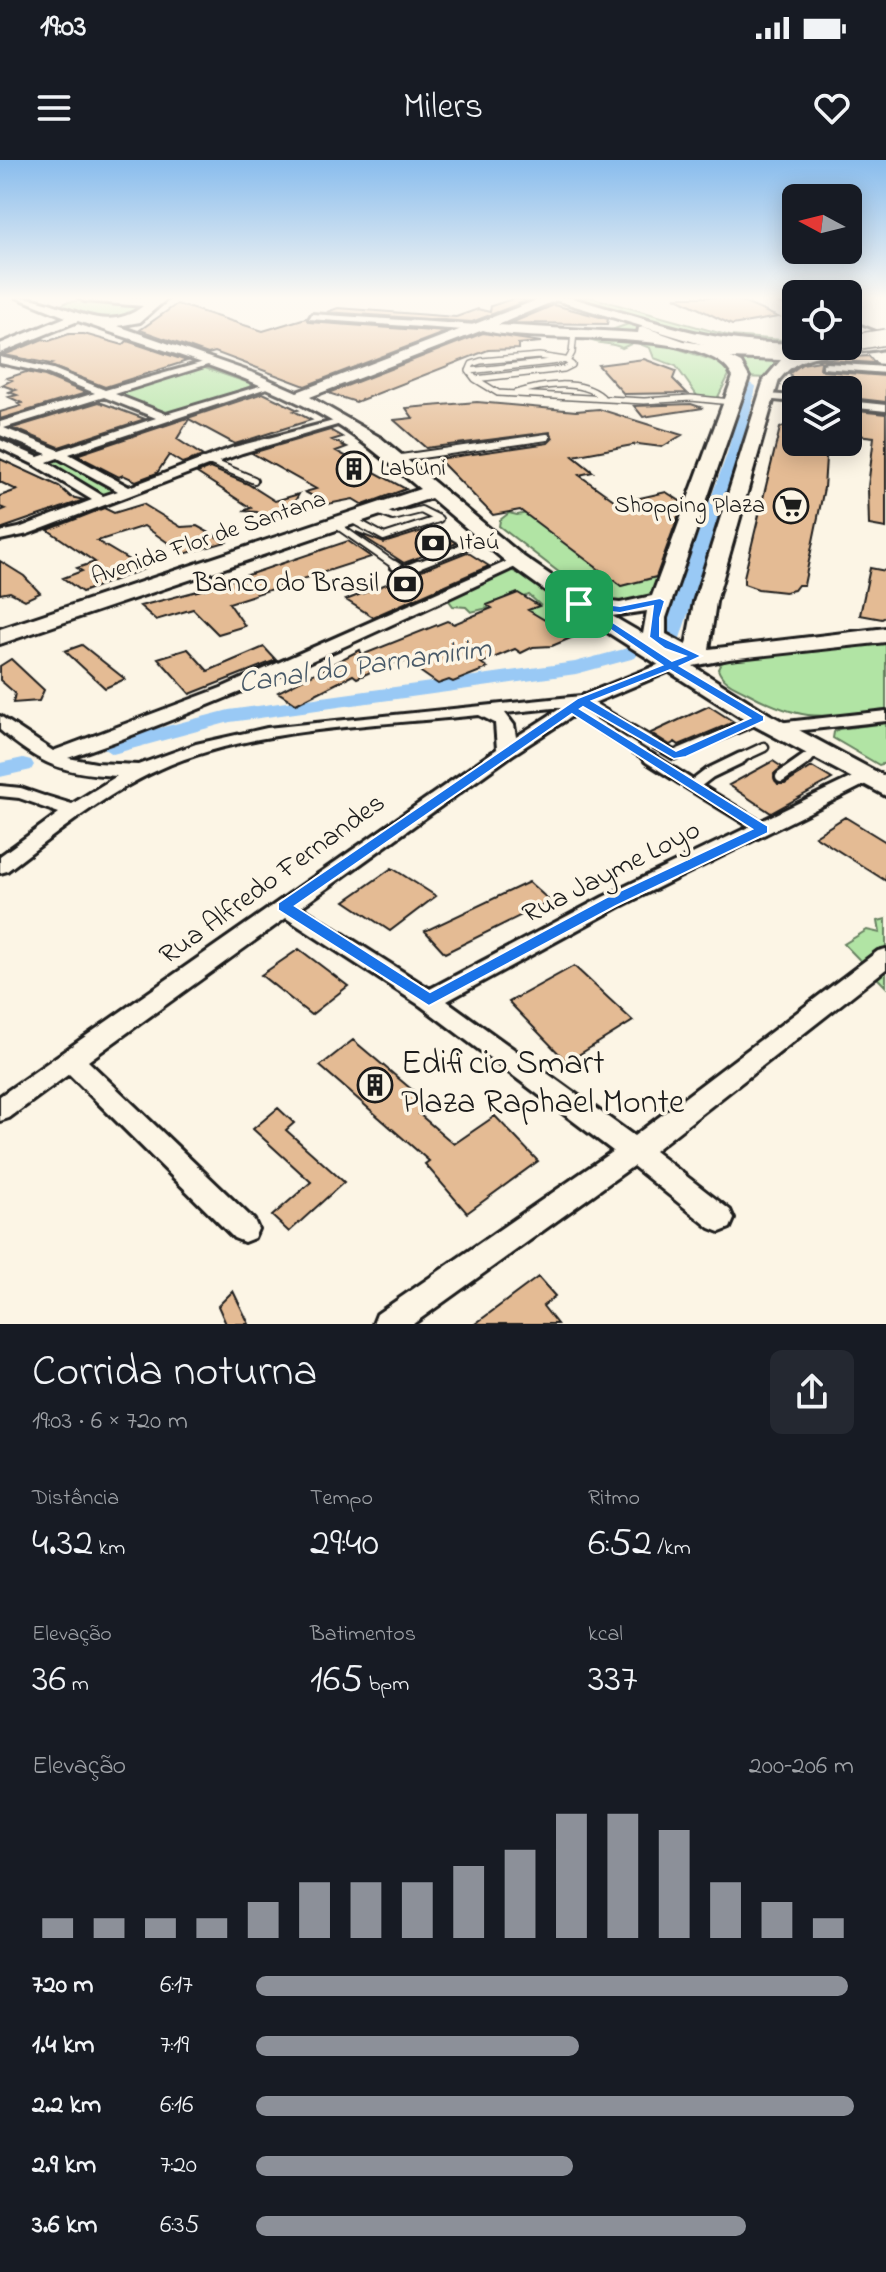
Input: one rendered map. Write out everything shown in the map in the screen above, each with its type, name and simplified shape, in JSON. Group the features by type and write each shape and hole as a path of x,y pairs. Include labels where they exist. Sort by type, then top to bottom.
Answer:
{"street":[{"path":"175,351 299,396 345,421 517,561 579,604 667,654 767,731 879,778"},
{"path":"299,396 418,351"},
{"path":"667,654 654,637 653,630 660,601 700,497 741,372 708,351"},
{"path":"0,360 49,371 163,417"},
{"path":"696,650 716,562 768,389 785,360"},
{"path":"0,428 101,393 207,362"},
{"path":"827,366 842,364 886,370"},
{"path":"740,378 782,394"},
{"path":"37,461 269,384"},
{"path":"862,405 886,408"},
{"path":"0,536 23,531 209,461 345,421"},
{"path":"0,428 61,455 128,491"},
{"path":"0,444 37,461 102,501"},
{"name":"Avenida Flor de Santana","path":"0,637 434,491"},
{"path":"48,759 109,739 323,652 517,561"},
{"path":"579,604 620,610 660,601"},
{"path":"0,866 73,811 141,771 180,754 231,740 466,711 577,705 667,654 886,635"},
{"name":"Rua Alfredo Fernandes","path":"0,1110 284,906 577,705"},
{"path":"466,711 493,712 503,719 508,738 506,751"},
{"path":"767,731 886,716"},
{"path":"0,721 31,749 48,759 81,767 141,771"},
{"name":"Rua Jayme Loyo","path":"429,1000 611,902 763,829 879,778"},
{"path":"46,802 73,811"},
{"path":"284,906 429,1000 634,1151 720,1219"},
{"path":"388,1324 634,1151 886,957"},
{"path":"71,1060 244,1229"}],"lane":[{"path":"568,360 572,351"},
{"path":"474,379 564,369 572,365 568,360 541,356 485,360 472,364 469,371 474,379 490,391 513,394 644,401 691,398 731,402"},
{"path":"513,394 533,387 575,386 593,388 602,397"},
{"path":"394,459 547,437"},
{"path":"209,461 254,480"},
{"path":"343,522 384,537 439,519 421,510 393,517 377,511"},
{"path":"343,522 403,571 489,537"},
{"path":"577,705 674,755 767,731"},
{"path":"577,705 693,786 763,829"},
{"path":"693,786 767,731"},
{"path":"781,777 819,751"},
{"path":"0,791 20,793 46,802"}],"green space":[{"path":"651,351 686,351 724,364 729,375 717,399 698,397 676,366 654,358"},
{"path":"708,351 782,351 782,360 791,360 770,378 741,377"},
{"path":"202,367 255,385 172,413 163,413 118,394"},
{"path":"0,431 61,455 123,491 111,499 0,444"},
{"path":"565,506 621,586 662,576 649,598 628,605 595,600 499,526 500,520 509,513 517,515"},
{"path":"510,570 524,575 572,607 573,613 553,620 517,615 540,605 529,595 524,597 517,593 488,605 488,608 471,612 466,607 453,606 447,598"},
{"path":"886,643 886,709 829,716 799,714 733,686 718,669 721,663 731,659"},
{"path":"886,723 886,763 879,765 833,738 834,732 839,729"},
{"path":"886,919 886,987 844,944 867,930 880,933 878,921"}],"building":[{"path":"13,351 158,351 187,361 105,387 48,365 51,364 4,355"},
{"path":"200,351 396,351 305,386 215,352"},
{"path":"436,351 485,351 356,402 328,393"},
{"path":"862,356 869,356 875,363 827,360 862,360"},
{"path":"644,359 676,371 673,379 687,393 624,394 598,365"},
{"path":"827,360 821,362 823,371 886,376 886,402 862,399 862,376 791,376 790,373 802,364"},
{"path":"26,372 45,376 86,393 0,419 0,412 22,403 9,397 17,395 9,392 16,390 2,385 12,380 7,378"},
{"path":"263,393 311,420 235,444 189,419 177,439 203,456 182,463 169,455 157,473 136,481 123,475 119,477 76,455"},
{"path":"99,402 145,419 59,447 13,428"},
{"path":"477,402 576,411 599,409 682,435 662,447 638,444 573,456 593,472 579,475 618,503 666,492 683,503 656,577 621,586 520,510 493,515 438,459 548,443 553,438 550,432 426,448 394,420 413,418 406,408"},
{"path":"691,404 703,408 643,417 634,406"},
{"path":"862,411 886,414 886,528 869,525 868,487 874,437 862,436"},
{"name":"Shopping Plaza","path":"780,428 782,456 826,456 824,488 804,585 785,592 744,584"},
{"path":"330,430 342,437 332,440 347,447 336,451 406,489 363,505 353,499 328,504 305,492 316,489 252,453"},
{"path":"0,459 59,486 71,497 84,500 0,529 0,511 5,509 0,507 0,496 17,490 0,482"},
{"path":"210,468 248,484 275,501 299,494 288,513 266,518 257,512 243,511 251,508 197,473"},
{"path":"143,504 181,527 197,526 226,542 184,554 144,526 97,541 144,569 82,592 63,578 82,571 77,568 95,562 48,530 104,508 114,513"},
{"path":"432,528 457,543 404,563 356,532 384,543"},
{"path":"348,541 371,557 229,603 245,626 218,634 193,609 156,620 140,606 209,588"},
{"path":"467,552 489,566 373,617 346,600"},
{"path":"0,561 24,576 40,593 25,600 10,592 0,594"},
{"path":"870,568 886,571 886,617 882,619 860,615"},
{"path":"518,593 539,606 528,610 573,637 552,646 533,647 521,653 515,649 481,663 488,668 453,682 449,680 438,684 405,661 398,665 393,662 357,678 353,675 296,704 278,692 360,650 362,655 447,621 454,624 492,608 487,605"},
{"path":"82,645 125,679 105,688 65,651"},
{"path":"264,647 276,660 190,694 158,658 188,649 208,671"},
{"path":"11,659 44,690 39,701 13,703 15,693 0,680 0,666"},
{"path":"709,706 734,722 679,745 675,742 670,745 651,733"},
{"path":"773,761 782,767 774,774 778,784 785,784 812,767 832,779 771,813 729,785"},
{"path":"845,817 886,842 886,881 815,836"},
{"path":"392,868 436,896 390,931 345,901"},
{"path":"529,882 550,901 445,953 425,931"},
{"path":"299,949 348,986 311,1015 261,975"},
{"path":"574,966 633,1021 567,1062 509,1002"},
{"path":"353,1040 430,1105 419,1114 454,1144 495,1116 538,1161 467,1213 425,1164 429,1161 320,1066"},
{"path":"278,1108 294,1123 286,1130 344,1182 289,1232 272,1216 311,1182 253,1129"},
{"path":"538,1277 555,1296 543,1306 557,1324 475,1324"},
{"path":"233,1291 249,1324 226,1324 218,1306"}],"waterway":[{"name":"Canal do Parnamirim","path":"670,638 734,454 750,387"},
{"name":"Canal do Parnamirim","path":"113,747 229,716 576,668 628,654"},
{"name":"Canal do Parnamirim","path":"0,770 23,765"}],"place":[{"name":"LabUni","path":"354,469"},
{"name":"Shopping Plaza","path":"791,506"},
{"name":"Itaú","path":"433,543"},
{"name":"Banco do Brasil","path":"405,584"},
{"name":"Edificio Smart Plaza Raphael Monte","path":"375,1085"}],"route":[{"path":"579,604 620,610 660,601 654,637 669,647 696,656 671,665 760,719 674,755 583,701 284,906 429,1000 611,902 763,829 572,709 583,701 671,665 579,604"}]}
